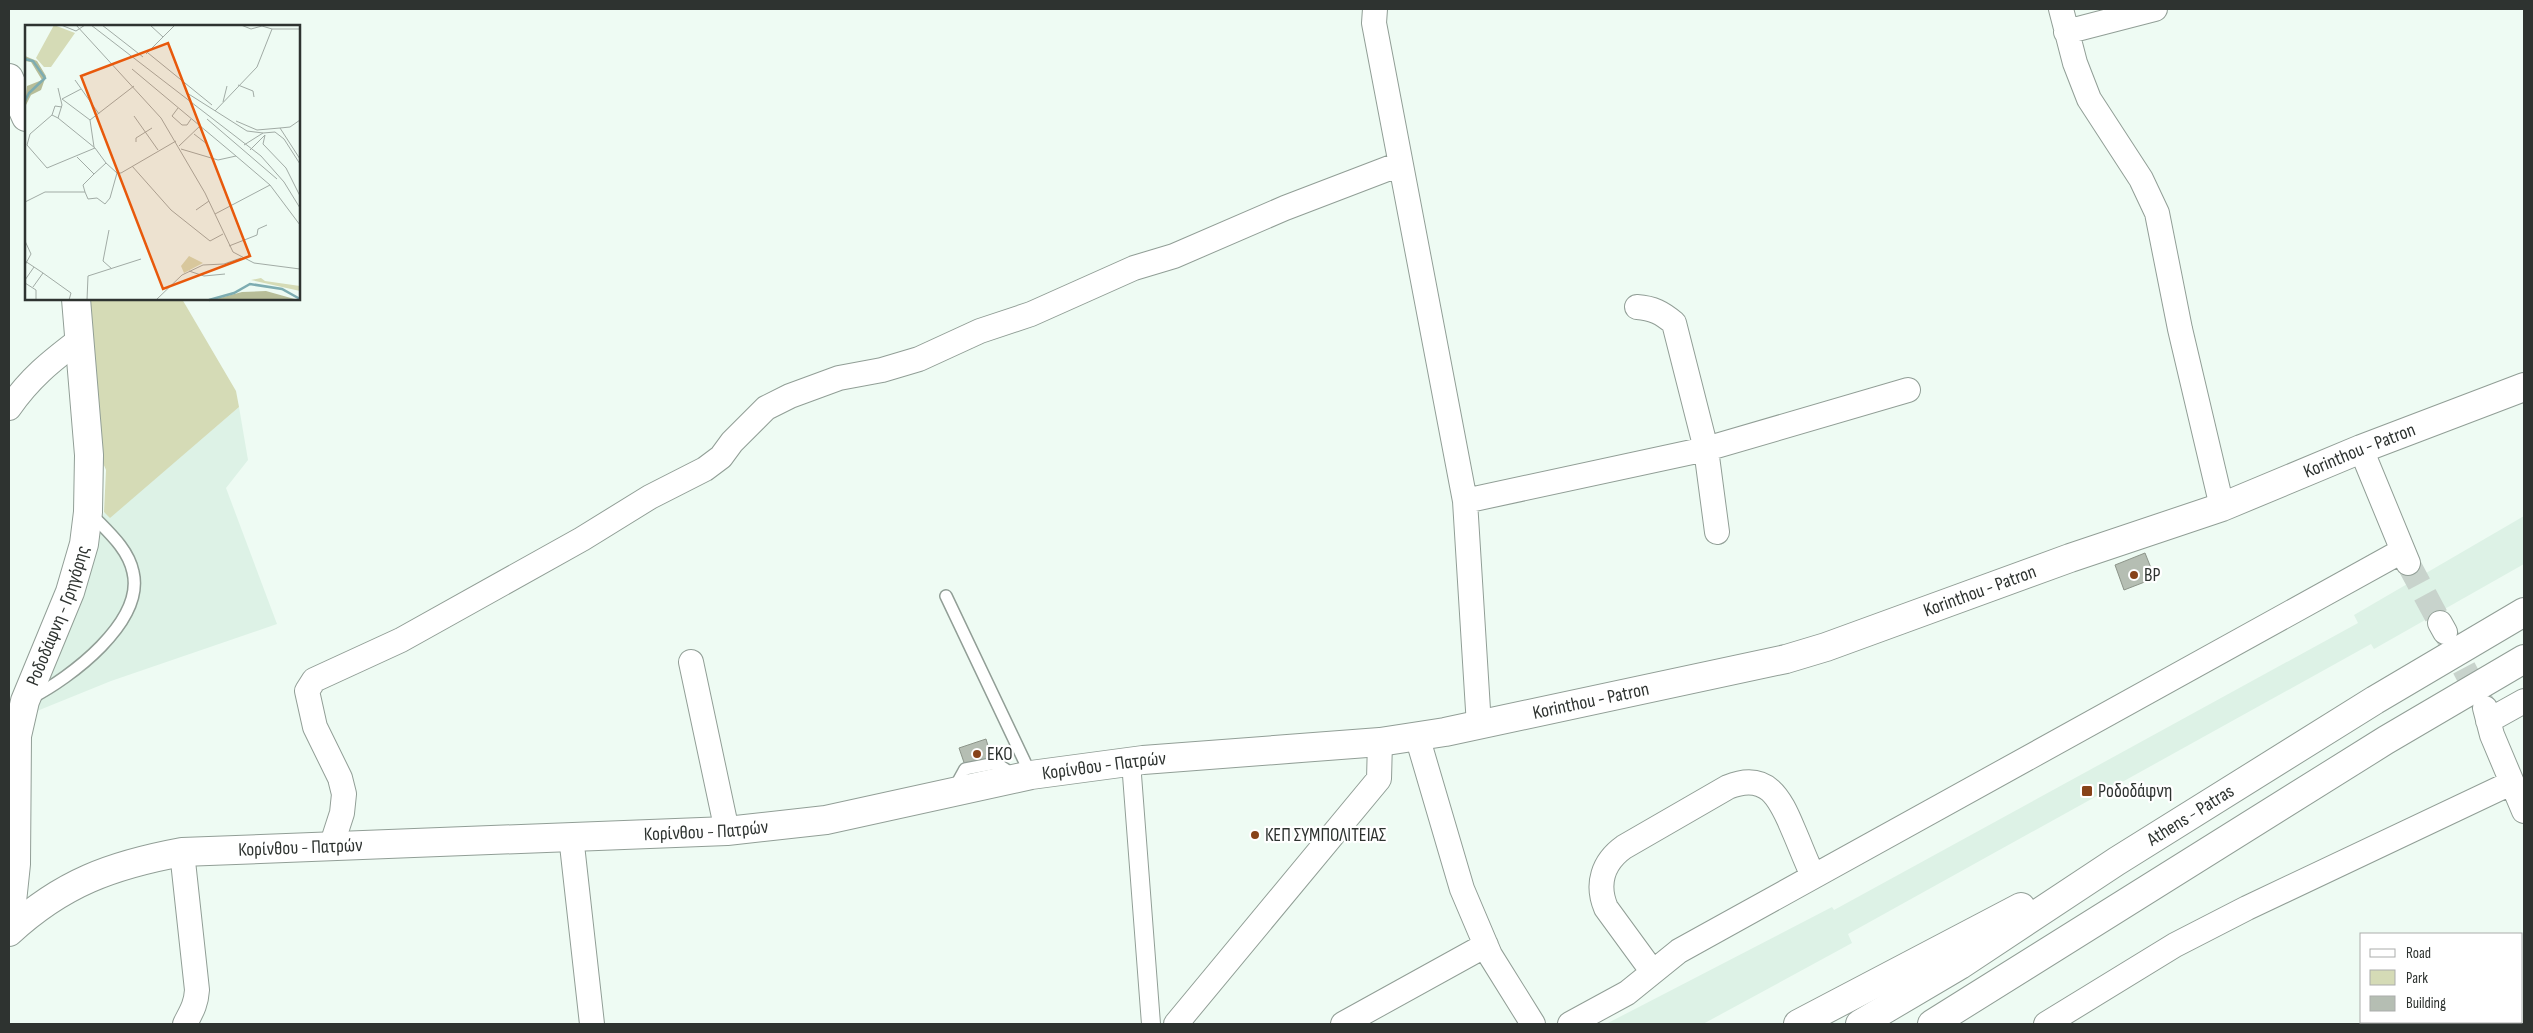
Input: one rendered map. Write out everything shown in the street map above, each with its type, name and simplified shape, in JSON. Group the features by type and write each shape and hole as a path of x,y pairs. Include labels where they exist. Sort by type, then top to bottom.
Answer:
{"main road":[{"path":"9,78 25,115"},
{"name":"Ροδοδάφνη - Γρηγόρης","path":"9,931 16,864 17,736 25,701 70,592 84,544 88,512 89,455 76,300"},
{"name":"Korinthou - Patron","path":"1417,736 1479,726 1786,659 1852,638 2070,558 2222,507 2361,449 2524,387"},
{"name":"Athens - Patras","path":"1860,1024 1960,965 2117,861 2375,700 2524,612"},
{"path":"1932,1024 2386,740 2524,660"},
{"name":"Κορίνθου - Πατρών","path":"9,931 47,900 83,880 124,864 182,852 727,831 826,820 1024,777 1131,762 1380,742 1417,736"},
{"path":"1798,1024 1976,928 2117,861"},
{"path":"1939,1024 1972,1000"}],"street":[{"path":"1375,9 1374,23 1465,502 1479,726"},
{"path":"2061,9 2066,32 2089,99 2141,179 2157,214 2180,329 2222,507"},
{"path":"2066,32 2155,9"},
{"path":"331,847 342,813 344,794 340,778 315,727 308,691 314,680 402,640 582,539 650,497 705,470 721,457 732,442 766,408 790,396 839,378 882,370 919,359 980,331 1031,314 1116,275 1174,256 1285,208 1400,164"},
{"path":"1637,307 1657,311 1674,323 1706,448 1718,532"},
{"path":"9,408 26,384 46,365 79,340"},
{"path":"1465,502 1706,448 1908,390"},
{"path":"1570,1024 1627,993 1679,951 1813,876 2405,557 2361,449"},
{"path":"691,662 727,831"},
{"path":"2524,701 2487,715 2511,783 2524,811"},
{"path":"1417,736 1462,889 1486,946 1533,1024"},
{"path":"1176,1024 1380,779 1380,742"},
{"path":"1131,762 1151,1024"},
{"path":"1652,972 1606,908 1602,898 1602,875 1607,864 1614,854 1632,843 1728,787 1738,783 1757,782 1777,796 1813,876"},
{"path":"2046,1024 2175,945 2247,908 2511,783"},
{"path":"571,836 592,1024"},
{"path":"182,852 197,990 193,1013 185,1024"},
{"path":"1343,1024 1486,946"}],"lane":[{"path":"25,701 58,684 90,659 121,620 133,596 134,573 127,554 88,512"},
{"path":"946,596 1024,777"}],"shaded area":[{"path":"239,407 248,460 226,488 277,624 111,681 32,713 79,591 104,512 110,517"},
{"path":"2524,516 2524,564 2374,649 2371,644 1848,934 1852,943 1703,1024 1606,1024 1832,907 1834,910 2358,623 2354,615"}],"green space":[{"path":"88,300 183,300 236,391 239,407 110,518 104,512 106,470 95,444"}],"building":[{"path":"2145,553 2155,578 2124,590 2115,565"},
{"path":"986,739 994,766 968,774 959,748"}],"tunnel":[{"path":"2408,563 2440,623"},
{"path":"2447,636 2483,704"}],"place":[{"name":"BP","path":"2134,575"},
{"name":"EKO","path":"977,754"},
{"name":"Ροδοδάφνη","path":"2087,791"},
{"name":"ΚΕΠ ΣΥΜΠΟΛΙΤΕΙΑΣ","path":"1255,835"}]}
